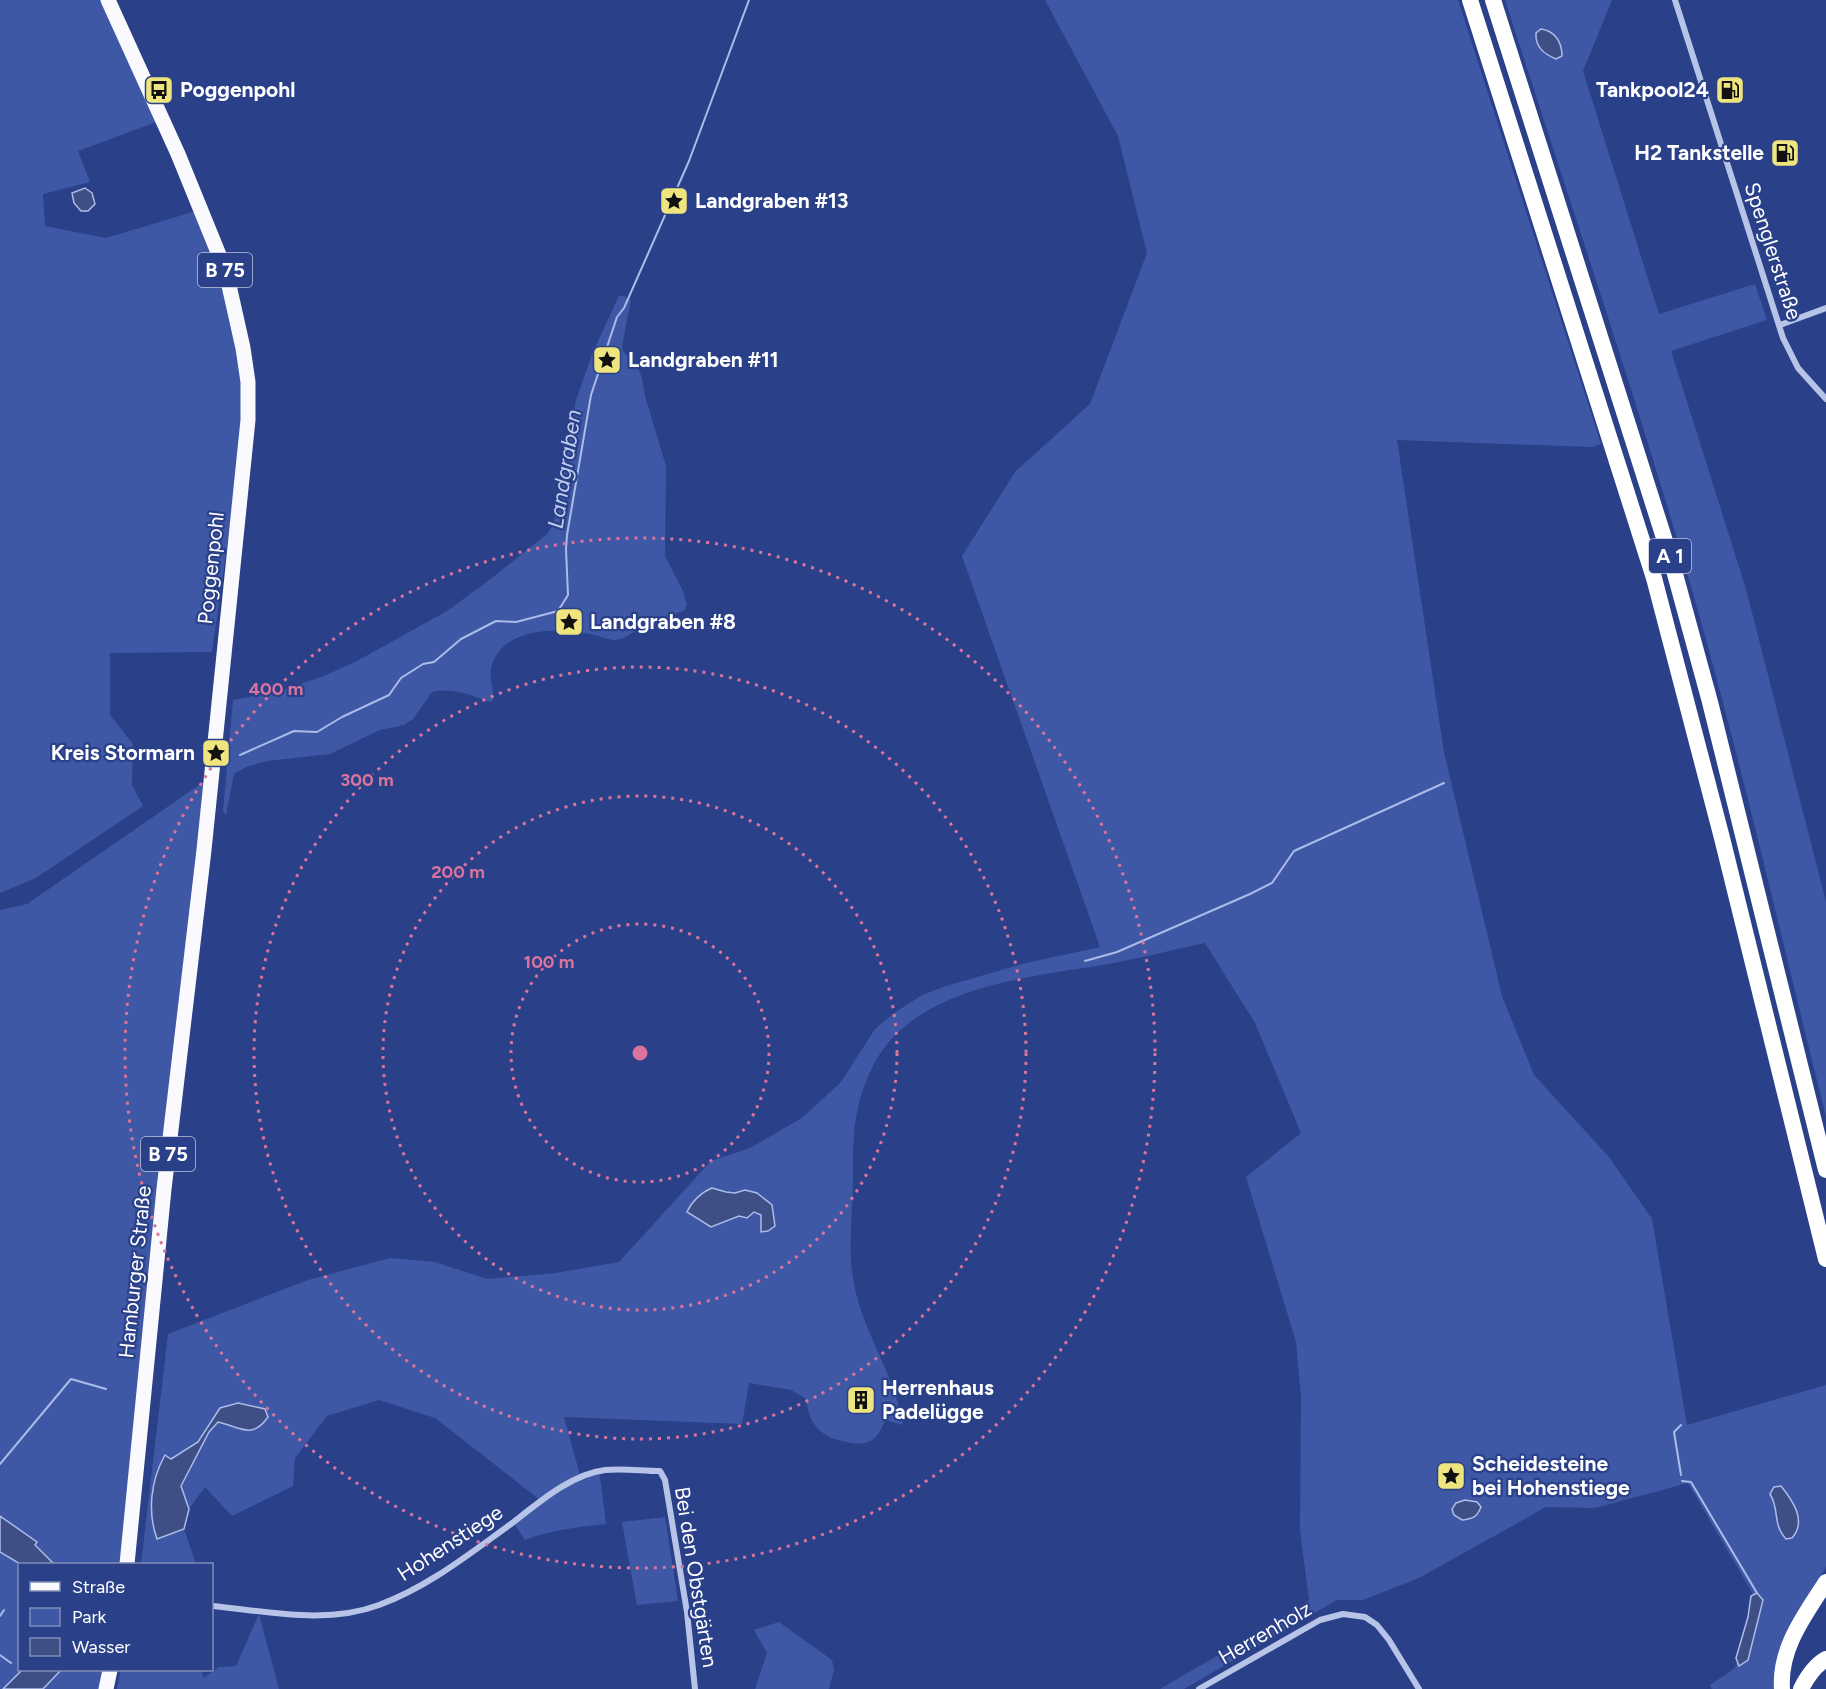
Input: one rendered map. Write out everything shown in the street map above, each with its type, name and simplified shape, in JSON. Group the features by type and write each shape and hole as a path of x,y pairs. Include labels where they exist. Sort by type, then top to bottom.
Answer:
{"highway":[{"name":"A 1","path":"1470,0 1654,578 1722,837 1826,1259"},
{"name":"A 1","path":"1493,0 1672,563 1710,702 1826,1170"},
{"path":"1782,1689 1785,1656 1797,1628 1826,1582"},
{"path":"1801,1689 1807,1677 1819,1663 1826,1659"}],"main road":[{"name":"Poggenpohl","path":"108,0 178,154 219,253 236,314 247,371 248,420 212,770"},
{"name":"Hamburger Straße","path":"127,1563 164,1189 212,770"},
{"path":"106,1689 111,1671"}],"street":[{"name":"Spenglerstraße","path":"1675,0 1783,338 1798,368 1826,399"},
{"path":"1780,325 1826,308"},
{"name":"Hohenstiege","path":"213,1605 332,1616 378,1606 413,1590 447,1569 547,1496 580,1478 604,1470 660,1472"},
{"name":"Bei den Obstgärten","path":"660,1472 665,1480 678,1553 696,1689"},
{"name":"Herrenholz","path":"1199,1689 1320,1620 1343,1614 1365,1617 1377,1625 1389,1640 1419,1689"}],"green space":[{"path":"0,0 104,0 159,121 78,151 90,182 43,194 45,226 106,238 196,211 222,284 241,362 243,406 238,468 212,652 110,653 110,715 133,744 132,785 143,806 36,878 0,893"},
{"path":"1045,0 1458,0 1601,444 1592,447 1397,440 1444,752 1502,996 1534,1075 1609,1157 1652,1219 1687,1425 1826,1385 1826,1567 1785,1634 1778,1660 1775,1689 1712,1689 1710,1685 1735,1668 1753,1594 1688,1483 1595,1508 1546,1507 1419,1578 1363,1600 1337,1600 1184,1689 1160,1689 1309,1600 1300,1530 1301,1397 1296,1342 1246,1177 1301,1133 1255,1023 1205,943 1116,963 1005,982 972,991 941,1003 913,1020 890,1041 872,1068 861,1096 855,1122 852,1271 858,1302 893,1388 903,1425 885,1420 879,1433 871,1441 860,1444 841,1441 817,1428 811,1419 805,1398 791,1390 749,1383 742,1424 564,1417 580,1475 599,1469 606,1524 555,1531 525,1540 515,1525 540,1500 435,1418 379,1400 327,1416 295,1458 293,1486 232,1516 205,1487 189,1509 181,1486 209,1432 218,1422 241,1430 220,1408 198,1442 171,1459 157,1539 184,1529 196,1563 141,1563 168,1334 308,1280 390,1258 435,1262 487,1279 556,1273 619,1262 711,1161 750,1148 802,1118 841,1082 875,1029 894,1013 922,995 946,986 1026,963 1100,947 962,556 1015,472 1090,404 1147,253 1118,136","holes":["712,1188 735,1193 745,1190 757,1193 772,1205 773,1216 762,1224 761,1215 742,1214 711,1227"]},
{"path":"1505,0 1612,0 1583,71 1659,314 1755,284 1767,320 1671,351 1746,589 1826,902 1826,1117 1745,787 1692,590 1624,368"},
{"path":"619,296 631,300 623,351 638,368 642,378 645,396 666,466 665,556 683,591 687,605 685,610 646,625 617,640 562,631 532,633 518,637 506,644 497,654 491,668 493,700 490,702 454,691 432,692 413,719 404,725 380,730 330,754 267,761 246,767 234,774 226,815 223,811 233,700 280,691 324,676 355,662 447,611 547,534 553,525 576,400 593,352"},
{"path":"205,781 123,1563 53,1563 35,1544 37,1542 0,1516 0,910 27,904"},
{"path":"665,1517 678,1601 637,1605 622,1522"},
{"path":"0,1552 18,1563 18,1671 21,1671 3,1689 0,1689"},
{"path":"259,1614 279,1689 117,1689 121,1671 202,1671 203,1678 219,1667 236,1666"},
{"path":"779,1622 832,1660 834,1670 829,1689 755,1689 767,1653 754,1630"},
{"path":"60,1671 106,1671 101,1689 43,1689"}],"water":[{"path":"1541,29 1557,38 1562,56 1556,59 1541,49 1536,33"},
{"path":"85,188 92,193 95,204 88,211 81,211 74,203 72,193"},
{"path":"712,1188 735,1193 745,1190 757,1193 772,1205 775,1226 768,1231 761,1232 761,1215 754,1212 747,1218 739,1216 711,1227 687,1212 698,1197"},
{"path":"238,1403 265,1409 268,1417 257,1428 251,1430 239,1429 218,1422 209,1432 181,1486 189,1509 184,1529 157,1539 152,1518 152,1496 156,1475 165,1455 171,1459 198,1442 220,1408"},
{"path":"1781,1486 1794,1505 1798,1518 1796,1532 1792,1538 1786,1539 1779,1528 1770,1494 1774,1487"},
{"path":"1465,1500 1477,1502 1481,1507 1474,1517 1462,1520 1454,1515 1452,1509 1456,1503"},
{"path":"0,1516 37,1542 35,1545 53,1563 18,1563 0,1552"},
{"path":"1757,1593 1763,1600 1748,1660 1739,1666 1736,1658 1748,1617 1751,1596"},
{"path":"21,1671 60,1671 43,1689 3,1689"}],"waterway":[{"name":"Landgraben","path":"240,755 294,731 317,732 342,717 389,695 401,678 423,664 434,662 461,639 496,621 516,622 558,611 568,595 567,535 591,395 617,317 624,308 689,161 749,0"},
{"path":"1085,961 1117,952 1250,894 1272,883 1294,851 1444,783"},
{"path":"0,1464 71,1379 106,1389"},
{"path":"1681,1425 1674,1432 1681,1475"},
{"path":"1682,1481 1691,1482 1757,1593"},
{"path":"0,1616 4,1610"},
{"path":"0,1655 11,1663"}],"place":[{"name":"Poggenpohl","path":"159,90"},
{"name":"Tankpool24","path":"1730,90"},
{"name":"H2 Tankstelle","path":"1785,153"},
{"name":"Landgraben #13","path":"674,201"},
{"name":"Landgraben #11","path":"607,360"},
{"name":"Landgraben #8","path":"569,622"},
{"name":"Kreis Stormarn","path":"216,753"},
{"name":"Herrenhaus Padelügge","path":"861,1400"},
{"name":"Scheidesteine bei Hohenstiege","path":"1451,1476"}]}
